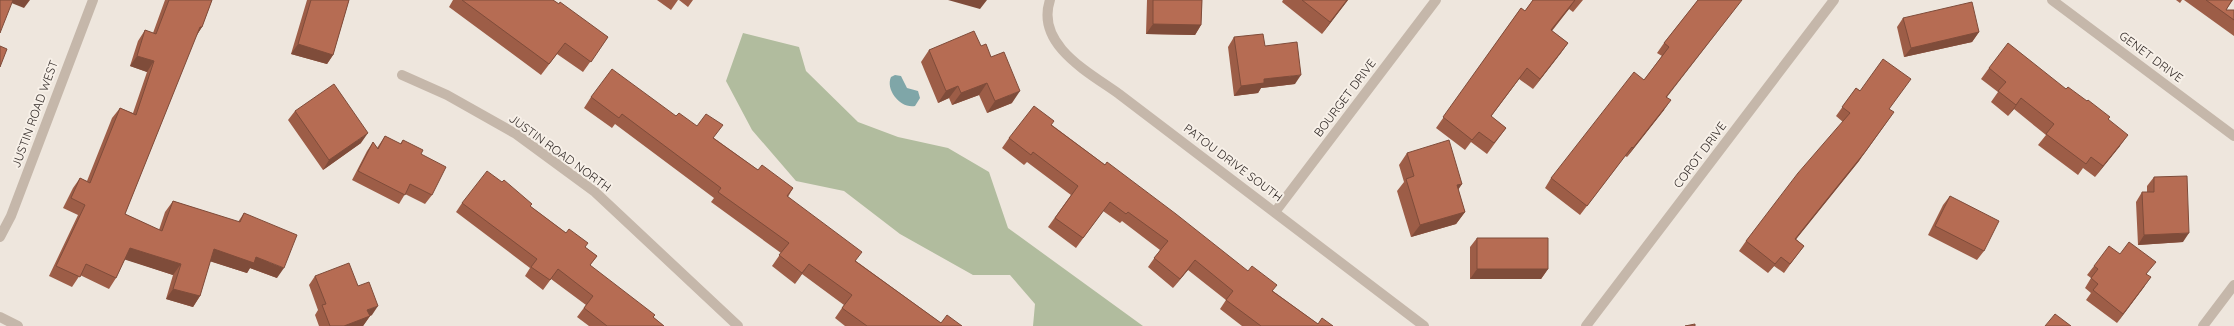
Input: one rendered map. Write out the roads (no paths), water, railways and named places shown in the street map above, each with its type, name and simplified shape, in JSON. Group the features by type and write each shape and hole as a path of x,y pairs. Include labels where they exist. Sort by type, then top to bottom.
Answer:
{"street":[{"name":"JUSTIN ROAD WEST","path":"0,237 11,216 93,0"},
{"name":"BOURGET DRIVE","path":"1275,212 1436,0"},
{"name":"COROT DRIVE","path":"1586,326 1834,0"},
{"name":"GENET DRIVE","path":"2052,0 2234,136"},
{"name":"PATOU DRIVE SOUTH","path":"1049,4 1049,23 1055,41 1069,58 1275,212 1424,326"},
{"name":"JUSTIN ROAD NORTH","path":"402,75 447,95 516,134 595,192 738,326"},
{"path":"2203,326 2234,285"},
{"path":"0,317 18,326"}],"water":[{"path":"895,75 901,76 907,88 918,91 920,98 915,106 904,105 892,93 890,82 891,77"}]}
